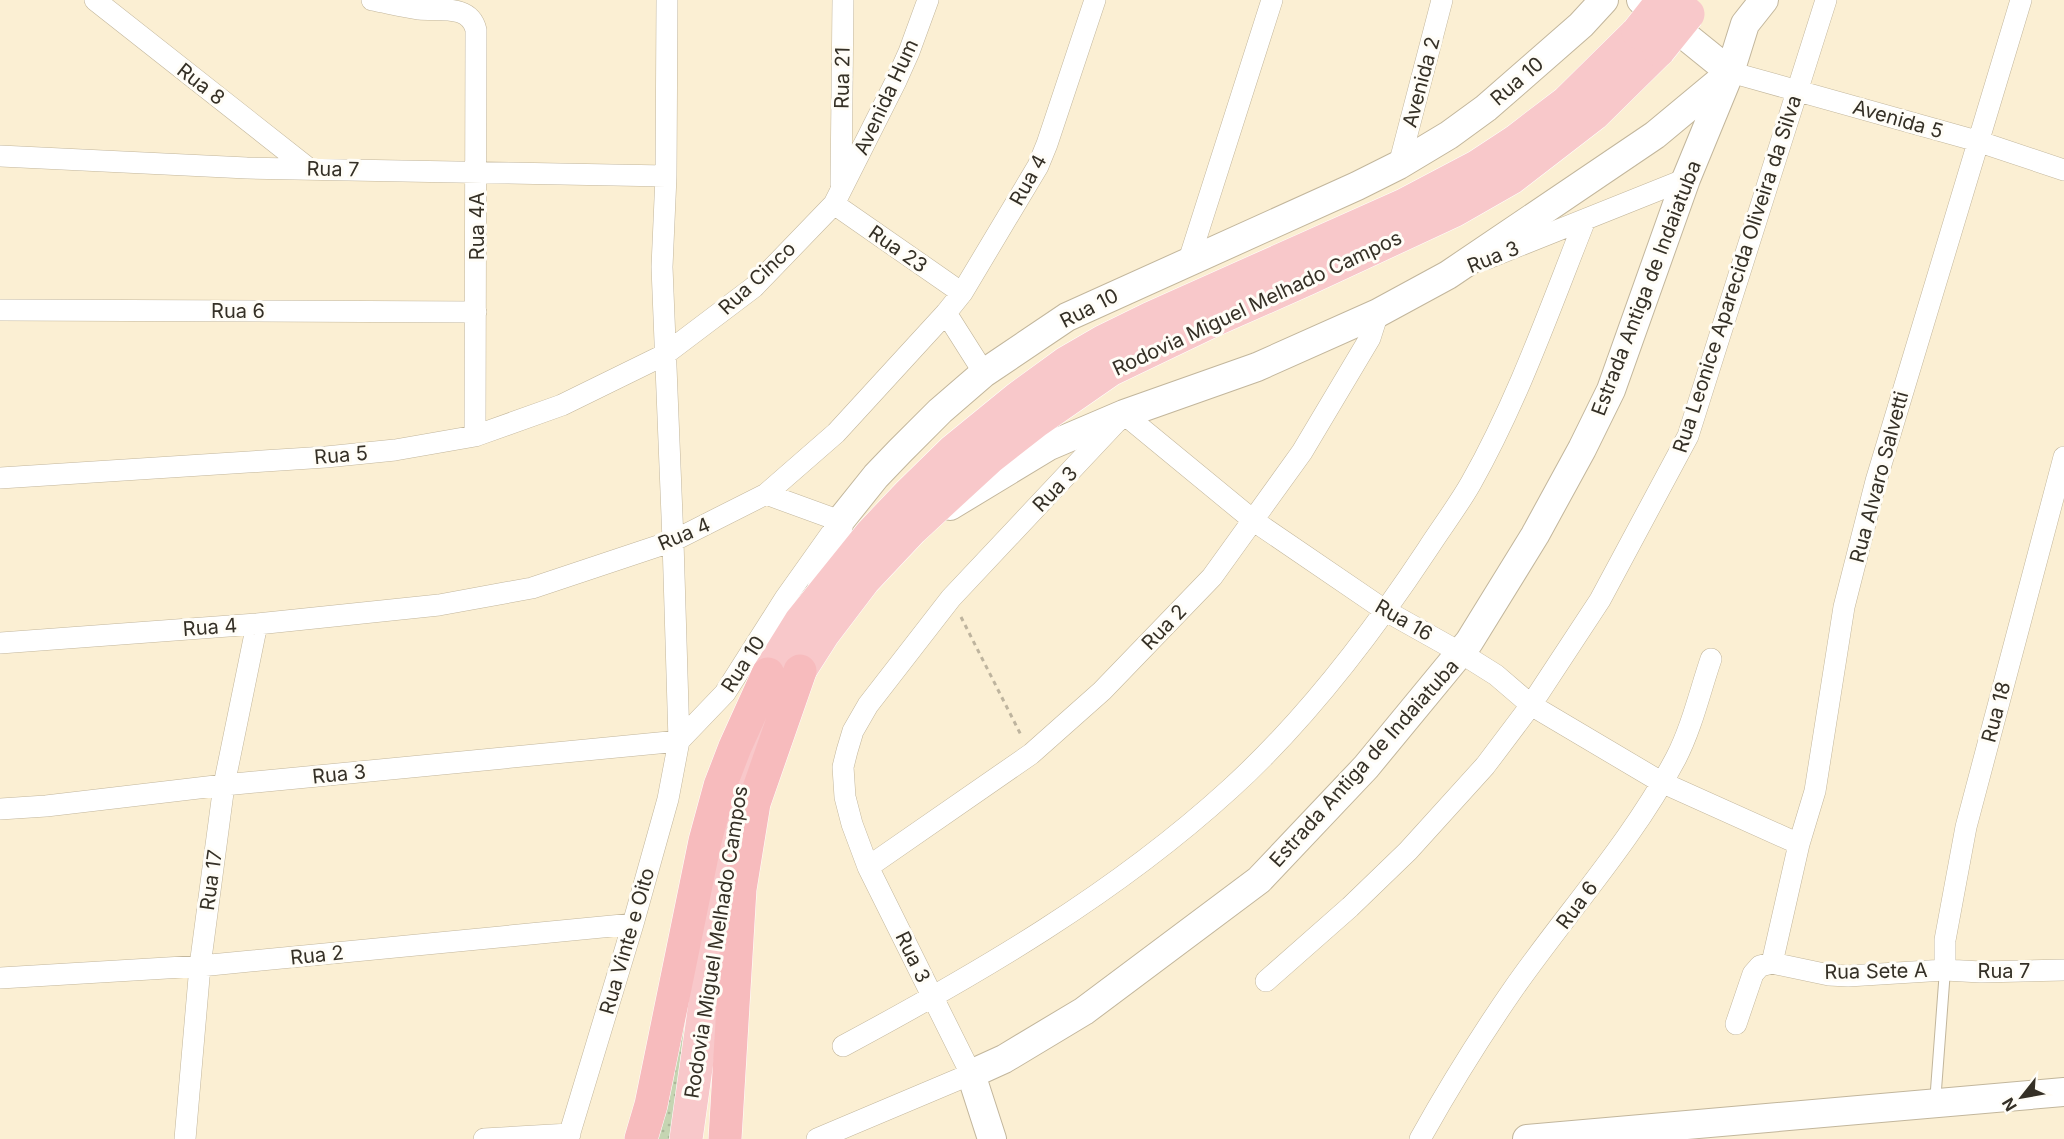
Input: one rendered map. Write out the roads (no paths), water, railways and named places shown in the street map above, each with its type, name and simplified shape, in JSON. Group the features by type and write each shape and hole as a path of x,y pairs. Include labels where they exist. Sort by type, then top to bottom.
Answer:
{"highway":[{"name":"Rodovia Miguel Melhado Campos","path":"784,673 823,634 864,580 912,529 989,458 1035,422 1110,370 1455,210 1511,178 1594,114 1648,41 1683,5"},
{"name":"Rodovia Miguel Melhado Campos","path":"686,1139 732,812 750,746 784,673 801,621 872,534 919,484 986,424 1066,363 1151,318 1404,205 1478,166 1516,141 1648,41"},
{"path":"641,1139 656,1083 705,841 720,786 735,747 784,673"},
{"path":"725,1139 740,889 754,803 784,673"}],"main road":[{"name":"Rua 10","path":"840,521 876,476 900,451 940,411 984,373 1067,317 1358,186 1449,135 1486,108 1581,25 1604,0"},
{"path":"1641,0 1730,72"},
{"path":"1448,275 1654,135 1730,72 1745,24 1764,0"},
{"name":"Estrada Antiga de Indaiatuba","path":"971,1074 1004,1059 1084,1011 1259,880 1366,767 1461,653 1486,617 1535,535 1611,390 1686,179 1730,72"},
{"name":"Rua 3","path":"1124,414 1257,367 1378,313 1448,275"},
{"path":"912,529 1049,446 1124,414"},
{"path":"819,599 840,521"},
{"path":"971,1074 992,1139"},
{"path":"1527,1139 2064,1092"}],"street":[{"name":"Rua 8","path":"95,0 308,168"},
{"name":"Rua 4A","path":"372,0 420,9 455,10 464,13 475,24 477,48 475,436"},
{"name":"Rua Vinte e Oito","path":"569,1136 668,799 679,741 674,541 664,354 662,267 666,176 666,0"},
{"name":"Rua 21","path":"837,198 843,0"},
{"name":"Avenida Hum","path":"837,198 904,62 928,0"},
{"name":"Rua 4","path":"0,643 257,624 440,605 489,597 532,588 674,541 766,494 836,433 962,293 1038,166 1059,111 1095,0"},
{"path":"1189,261 1272,0"},
{"name":"Avenida 2","path":"1399,165 1442,0"},
{"name":"Rua Leonice Aparecida Oliveira da Silva","path":"1266,981 1350,907 1408,851 1485,766 1531,705 1600,600 1688,436 1826,0"},
{"name":"Rua Alvaro Salvetti","path":"1772,963 1799,844 1815,791 1844,607 1870,504 2021,0"},
{"name":"Avenida 5","path":"1730,72 1977,141 2064,170"},
{"name":"Rua 7","path":"0,156 248,168 666,176"},
{"name":"Rua 3","path":"1448,275 1686,179"},
{"name":"Rua 23","path":"837,198 962,293"},
{"name":"Rua Cinco","path":"664,354 754,287 837,198"},
{"name":"Rua 3","path":"843,1047 933,998 1079,908 1225,794 1299,718 1337,675 1386,611 1470,485 1503,423 1585,220"},
{"name":"Rua 6","path":"0,310 476,312"},
{"path":"946,313 984,373"},
{"name":"Rua 2","path":"868,867 1031,754 1102,691 1212,577 1302,452 1370,338 1378,313"},
{"name":"Rua 5","path":"0,478 326,457 395,450 475,436 562,405 664,354"},
{"name":"Rua 3","path":"971,1074 868,867 845,797 843,767 846,751 853,731 868,705 951,598 1124,414"},
{"name":"Rua 16","path":"1124,414 1254,520 1386,611 1496,675 1531,705 1661,783 1799,844"},
{"name":"Rua 18","path":"1945,970 1945,940 1966,827 2064,457"},
{"path":"766,494 840,521"},
{"name":"Rua 10","path":"679,741 725,693 786,597 840,521"},
{"name":"Rua 17","path":"185,1139 200,966 224,785 257,624"},
{"name":"Rua 6","path":"1420,1139 1454,1077 1514,987 1621,845 1661,783 1683,742 1711,659"},
{"name":"Rua 3","path":"0,809 679,741"},
{"name":"Rua 2","path":"0,978 200,966 633,924"},
{"path":"1736,1024 1753,974 1760,966 1772,963"},
{"name":"Rua Sete A","path":"1772,963 1839,976 1945,970"},
{"name":"Rua 7","path":"1945,970 2064,970"},
{"path":"817,1139 971,1074"},
{"path":"484,1139 569,1136"}],"lane":[{"path":"1935,1103 1945,970"}]}
